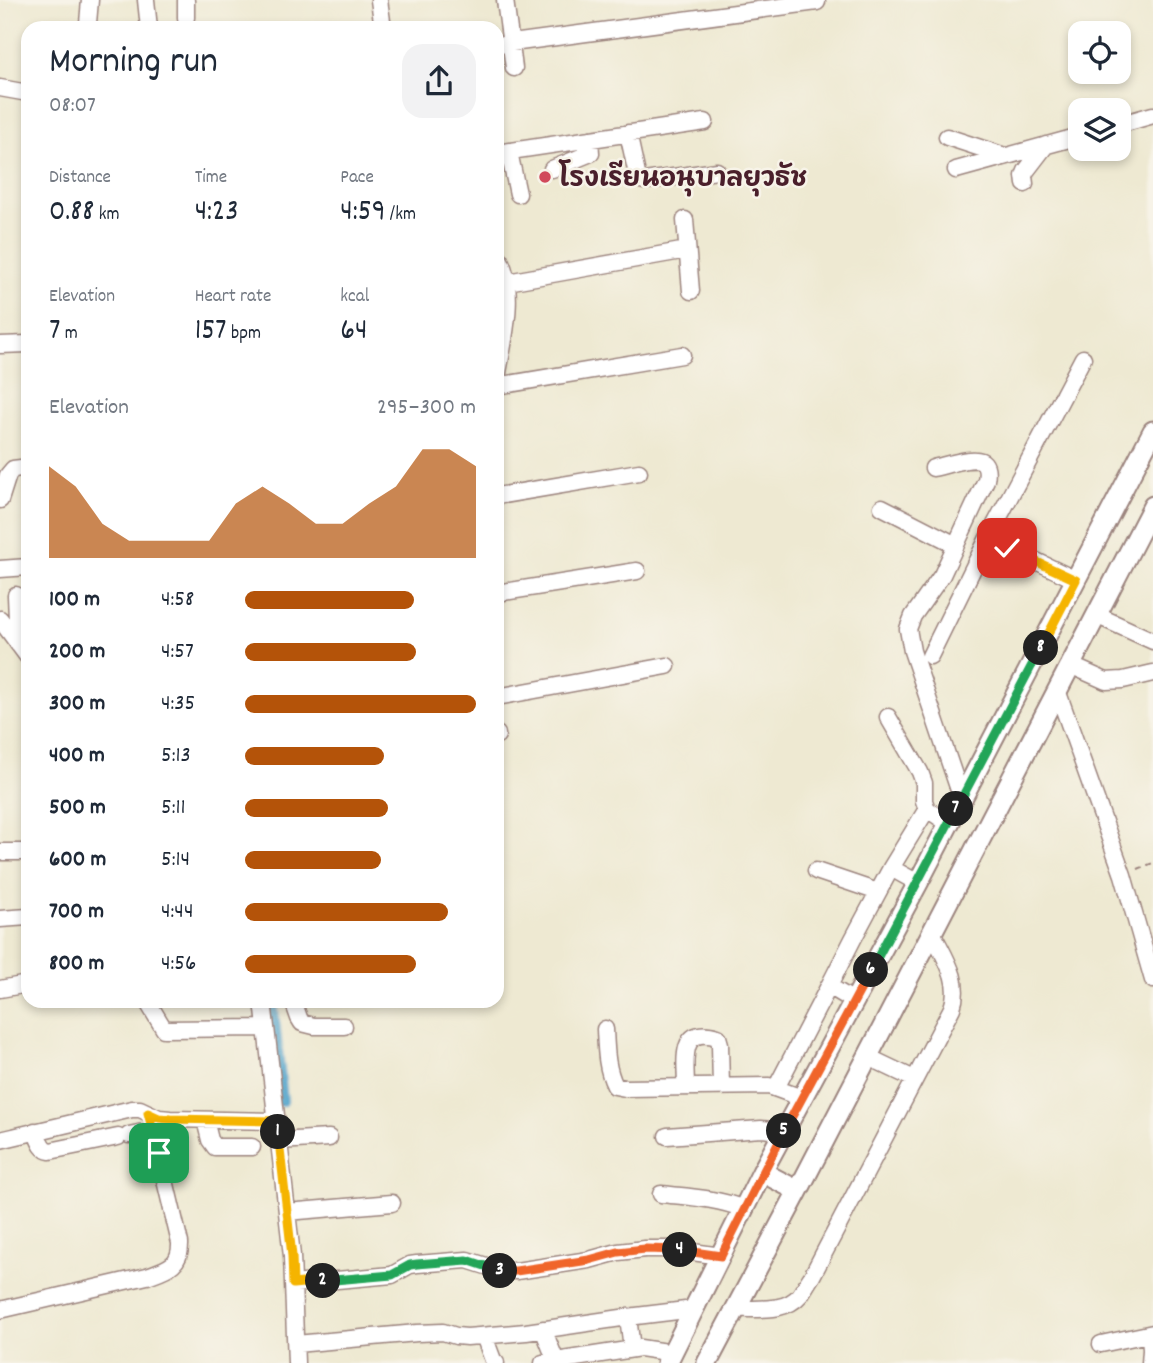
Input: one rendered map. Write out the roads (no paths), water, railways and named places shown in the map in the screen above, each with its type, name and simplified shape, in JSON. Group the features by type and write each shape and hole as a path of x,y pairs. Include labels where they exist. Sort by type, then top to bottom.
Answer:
{"main road":[{"path":"670,1358 762,1172 918,883 1153,431"},
{"path":"707,1363 1153,506"},
{"path":"762,1172 798,1191"}],"street":[{"path":"88,21 90,0"},
{"path":"146,0 148,21"},
{"path":"186,0 186,18"},
{"path":"379,0 382,21"},
{"path":"505,0 504,44 514,68"},
{"path":"504,44 817,2"},
{"path":"0,88 21,92"},
{"path":"1131,121 1153,115"},
{"path":"504,152 705,122"},
{"path":"628,134 638,179 643,181 717,170"},
{"path":"947,138 1006,156"},
{"path":"552,169 590,153 590,139"},
{"path":"956,170 1068,139"},
{"path":"1025,184 1026,171 1046,145"},
{"path":"504,155 518,194"},
{"path":"685,220 691,291"},
{"path":"507,282 687,250"},
{"path":"504,272 507,282 508,317 504,339"},
{"path":"0,345 21,344"},
{"path":"504,385 682,355"},
{"path":"930,656 988,538 1083,358"},
{"path":"933,468 972,459 981,460 987,469 986,480 936,587 912,616 908,629 912,651 962,799"},
{"path":"0,500 8,475 13,469 21,468"},
{"path":"504,495 639,472"},
{"path":"882,507 956,545"},
{"path":"988,538 1076,580"},
{"path":"0,569 21,568"},
{"path":"504,592 637,571"},
{"path":"16,595 21,635"},
{"path":"1096,615 1153,641"},
{"path":"0,619 21,648"},
{"path":"1070,665 1107,681 1153,673"},
{"path":"504,696 667,666"},
{"path":"1057,690 1123,875 1153,980"},
{"path":"888,717 920,772 927,809 949,824"},
{"path":"776,1088 878,892 927,809"},
{"path":"0,852 21,852"},
{"path":"891,868 918,883"},
{"path":"816,871 878,892"},
{"path":"0,919 21,918"},
{"path":"736,1309 777,1308 789,1304 799,1296 952,1008 956,998 953,976 932,932"},
{"path":"0,989 21,985"},
{"path":"829,986 854,1001"},
{"path":"151,1008 164,1029 266,1028"},
{"path":"265,1008 276,1121 289,1140 297,1211 292,1256 305,1283 308,1343 296,1363"},
{"path":"295,1008 302,1023 314,1026 344,1026"},
{"path":"605,1029 607,1063 615,1086 756,1086 776,1088 802,1098"},
{"path":"686,1087 689,1041 694,1037 711,1035 718,1037 720,1044 721,1087"},
{"path":"868,1056 914,1079"},
{"path":"0,1140 132,1108 140,1108 159,1118 170,1119 276,1121"},
{"path":"0,1310 147,1276 169,1268 177,1260 181,1252 180,1242 148,1113"},
{"path":"205,1120 210,1140 215,1147 252,1147"},
{"path":"667,1136 761,1129 784,1131"},
{"path":"35,1131 43,1148 50,1151 153,1130"},
{"path":"289,1140 329,1138"},
{"path":"661,1194 717,1200 744,1209"},
{"path":"297,1211 392,1203"},
{"path":"305,1283 385,1276 410,1265 467,1260 505,1271 516,1271 645,1249 671,1249 721,1256"},
{"path":"308,1343 425,1332 443,1332 467,1337 485,1336 694,1309"},
{"path":"628,1317 632,1349"},
{"path":"543,1329 549,1362 632,1349 652,1349 670,1358"},
{"path":"1101,1344 1152,1334 1150,1363"},
{"path":"485,1336 495,1363"}],"waterway":[{"path":"273,1008 282,1101"}],"place":[{"name":"โรงเรียนอนุบาลยุวธัช","path":"545,177"}]}
